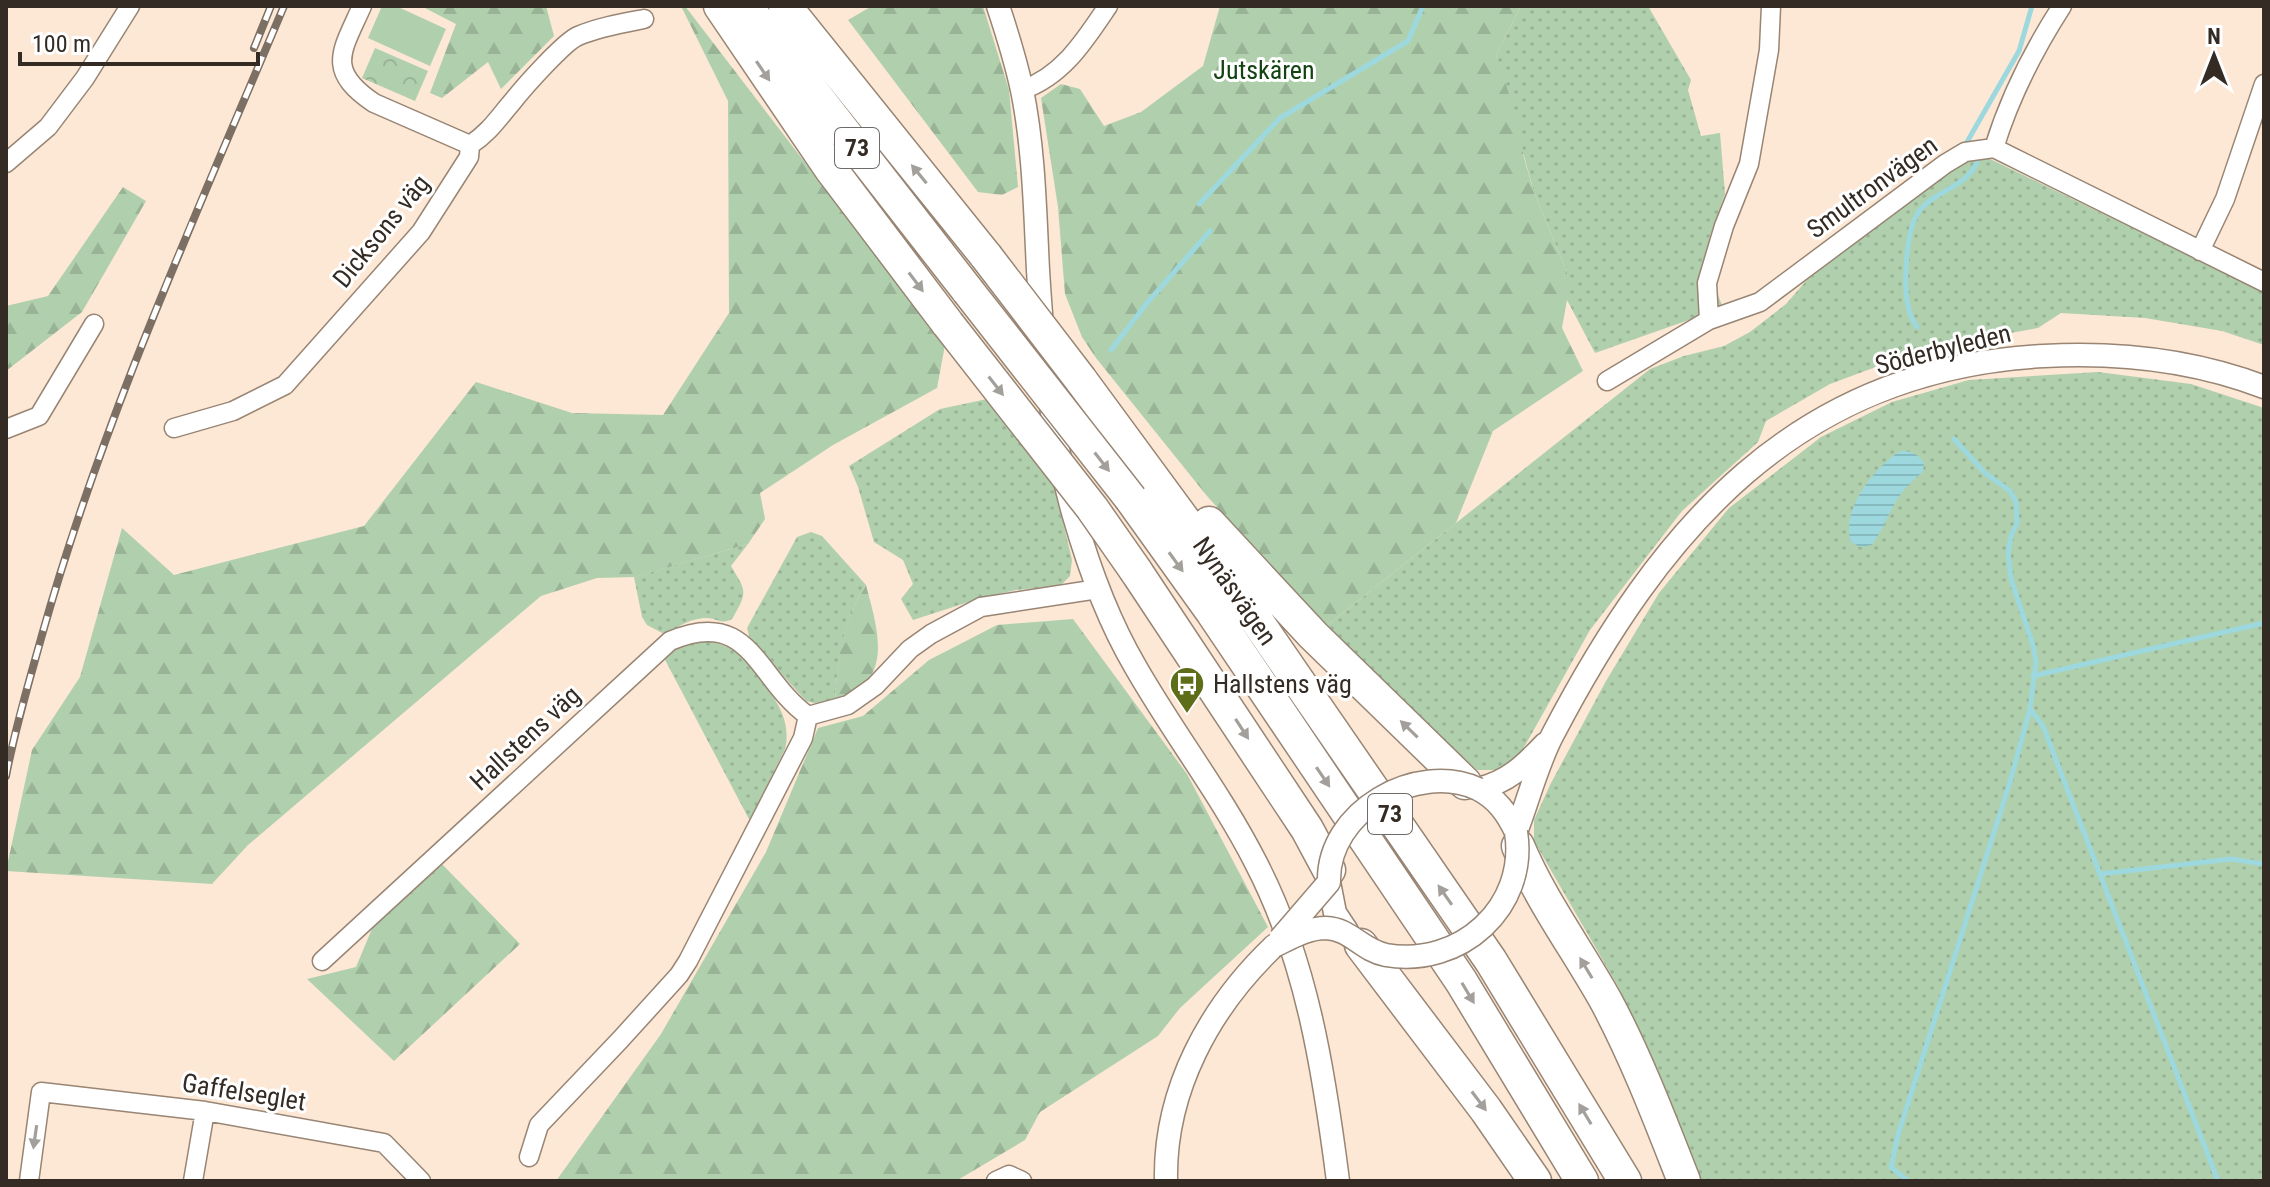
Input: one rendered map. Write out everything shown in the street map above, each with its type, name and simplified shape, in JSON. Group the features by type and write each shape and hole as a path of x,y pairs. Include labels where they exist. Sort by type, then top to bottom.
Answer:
{"highway":[{"path":"720,6 830,168 1092,508 1307,829 1329,876"},
{"name":"Nynäsvägen","path":"746,6 1131,499 1212,612 1461,981 1582,1181"},
{"name":"Nynäsvägen","path":"785,6 1141,454 1491,961 1625,1181"},
{"path":"1141,454 1268,589 1472,786"},
{"path":"1517,839 1528,871 1606,1001 1632,1052 1684,1181"},
{"path":"1354,938 1486,1110 1535,1181"}],"street":[{"path":"6,163 48,127 85,78 130,6"},
{"path":"362,6 340,54 347,79 374,103 470,145"},
{"path":"998,6 1022,90 1029,130 1046,365 1058,454 1073,516 1098,589 1135,666 1239,830 1275,906 1299,971 1317,1039 1338,1181"},
{"path":"1022,90 1033,86 1075,55 1108,6"},
{"path":"1709,320 1707,283 1724,226 1749,164 1769,50 1771,6"},
{"path":"2062,6 2038,44 2012,96 1994,148 2264,282"},
{"name":"Dicksons väg","path":"174,428 233,411 285,385 421,232 469,157 470,145 485,136 514,99 575,37 644,19"},
{"path":"2200,251 2225,199 2264,84"},
{"name":"Smultronvägen","path":"1607,381 1709,320 1760,302 1945,164 1965,152 1994,148"},
{"path":"6,429 39,416 94,324"},
{"name":"Söderbyleden","path":"1517,839 1551,738 1639,588 1685,530 1747,470 1837,410 1911,380 1989,362 2065,355 2143,357 2226,375 2264,387"},
{"path":"529,1157 539,1125 620,1040 688,961 803,738 808,716 848,705 875,686 910,649 981,607 1098,589"},
{"name":"Hallstens väg","path":"322,961 670,641 690,632 713,630 729,635 744,644 796,708 808,716"},
{"name":"Söderbyleden","path":"1472,786 1496,785 1512,776 1551,738"},
{"path":"1166,1181 1169,1140 1183,1081 1213,1017 1329,876 1341,838 1355,818 1374,803 1406,786 1445,780 1472,786 1508,815 1517,839 1515,877 1502,905 1481,928 1457,946 1423,955 1386,955 1354,938 1316,929 1274,946"},
{"path":"1329,876 1335,913 1354,938"},
{"name":"Gaffelseglet","path":"29,1181 41,1092 205,1111 384,1143 421,1181"},
{"path":"193,1181 205,1111"},
{"path":"996,1181 1009,1175 1022,1181"}],"green space":[{"path":"382,6 396,6 446,29 430,66 368,38"},
{"path":"421,6 546,6 554,36 501,89 488,62 442,98 430,93 456,24"},
{"path":"681,6 685,6 945,345 937,388 833,445 760,493 765,519 748,544 635,577 597,578 541,596 248,845 212,884 6,871 32,750 80,677 122,528 174,575 364,526 476,382 572,413 663,415 729,313 728,101"},
{"path":"872,6 983,6 1009,90 1018,187 1002,195 978,192 848,20"},
{"name":"Jutskären","path":"1220,6 1521,6 1496,55 1517,118 1534,192 1567,272 1567,300 1562,328 1583,371 1493,431 1456,523 1325,627 1207,496 1096,358 1082,337 1065,294 1058,207 1041,98 1061,84 1080,89 1104,126 1141,112 1203,66"},
{"path":"1521,6 1648,6 1691,80 1688,90 1701,136 1720,133 1725,194 1709,239 1714,285 1723,308 1595,353 1567,300 1567,272 1534,192 1496,55"},
{"path":"375,48 428,71 415,101 362,78"},
{"path":"1986,157 2264,292 2264,345 2222,331 2145,318 2061,313 2038,328 1950,344 1900,358 1830,384 1766,421 1758,442 1682,511 1590,630 1519,756 1500,770 1477,770 1400,702 1325,627 1650,369 1724,346 1750,332 1786,304 1806,281 1949,170 1965,159"},
{"path":"123,187 146,201 82,312 6,371 6,306 48,296"},
{"path":"2098,372 2191,384 2264,408 2264,1181 1696,1181 1620,990 1534,841 1534,820 1550,785 1606,681 1659,593 1729,508 1821,437 1892,402 1969,380"},
{"path":"992,398 1051,471 1072,560 1070,576 1060,586 1016,590 981,598 913,620 901,599 913,584 903,560 874,542 849,466 940,409"},
{"path":"811,532 822,536 866,585 852,612 843,642 835,704 806,701 750,639 747,628 797,537"},
{"path":"748,544 731,566 743,593 732,619 696,619 666,635 647,625 642,617 634,577"},
{"path":"866,585 877,635 877,661 866,682 835,703 842,642 851,613"},
{"path":"1073,619 1187,774 1268,927 1180,1008 1158,1036 1040,1112 1025,1140 956,1181 556,1181 661,1034 766,852 818,728 863,716 929,660 997,625"},
{"path":"705,641 728,647 743,657 770,692 784,718 785,749 750,821 663,656 684,644"},
{"path":"440,862 520,944 394,1061 307,979 356,967 374,924"}],"water":[{"path":"1900,451 1919,457 1924,463 1923,472 1905,489 1872,545 1860,547 1851,542 1849,530 1855,503 1880,467"}],"waterway":[{"path":"1199,204 1280,118 1408,41 1423,6"},
{"path":"1967,142 2019,51 2032,6"},
{"path":"1917,327 1910,312 1906,288 1911,230 1920,210 1959,183 1977,162"},
{"path":"1111,350 1210,231"},
{"path":"1908,1181 1891,1167 1898,1135 2010,782 2030,709 2036,662 2011,579 2008,553 2017,523 2016,502 2010,491 1985,473 1954,439"},
{"path":"2033,676 2264,623"},
{"path":"2030,709 2043,726 2218,1181"},
{"path":"2100,874 2231,859 2264,864"}],"railway":[{"path":"254,48 271,6"},
{"path":"6,776 42,635 93,474 153,317 284,6"}],"place":[{"name":"Hallstens väg","path":"1187,715"}]}
